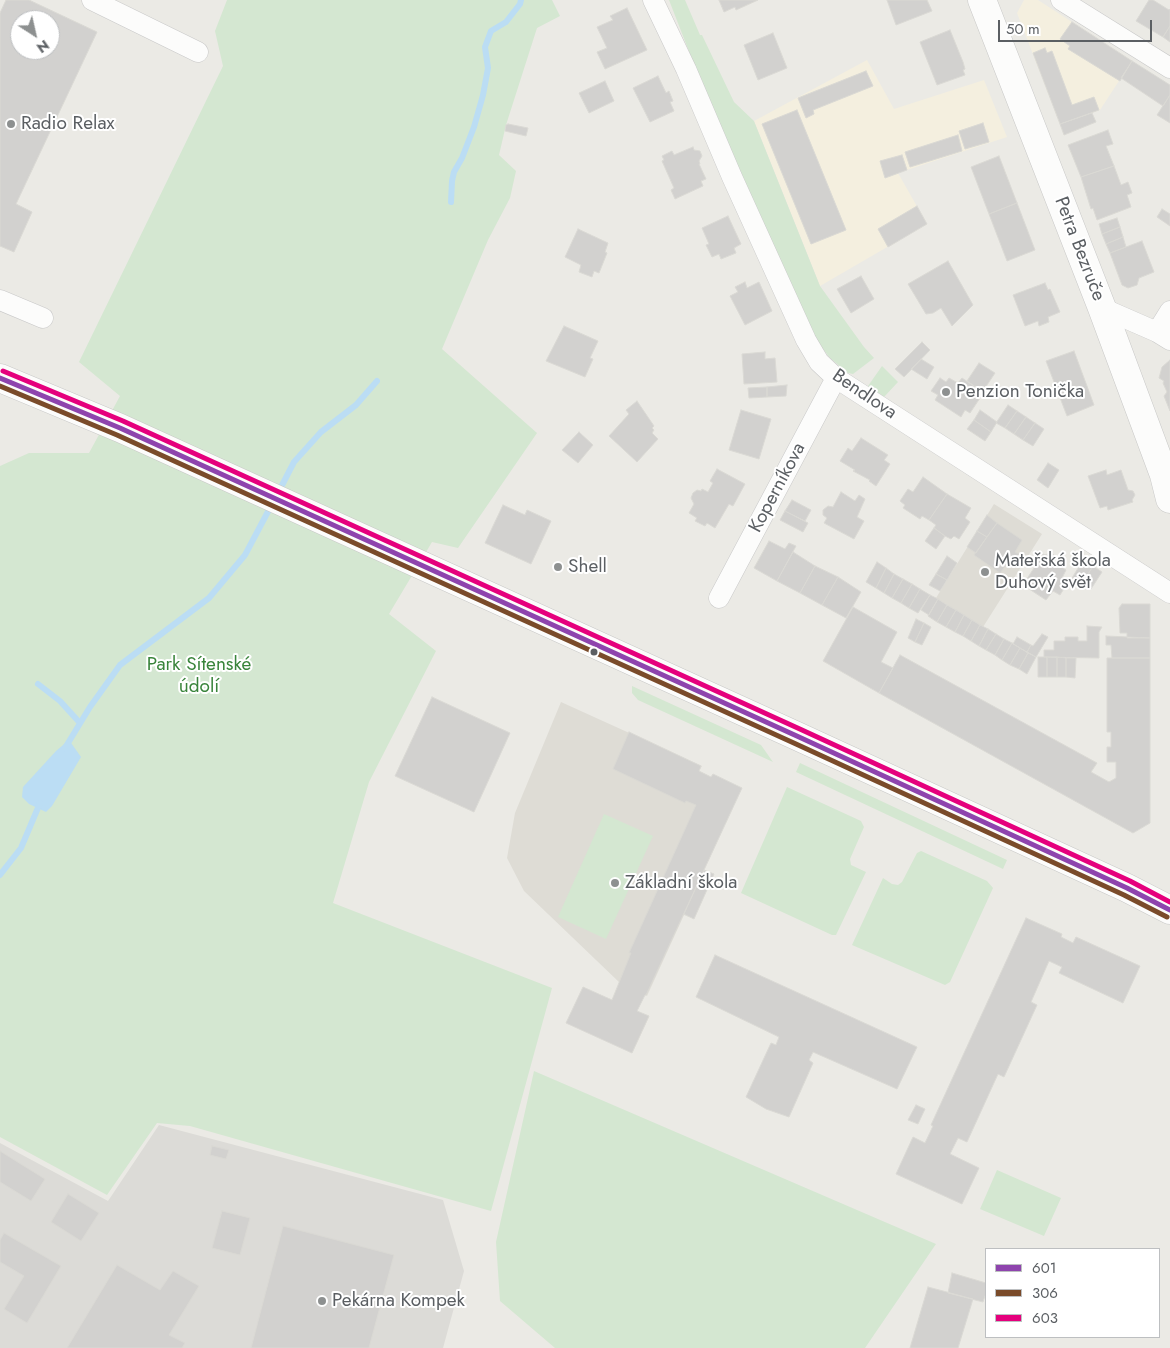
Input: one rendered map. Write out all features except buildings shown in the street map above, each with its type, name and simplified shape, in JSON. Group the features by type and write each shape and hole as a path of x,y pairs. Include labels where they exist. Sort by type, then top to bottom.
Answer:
{"street":[{"path":"92,0 198,52"},
{"name":"Bendlova","path":"653,0 686,68 732,177 806,340 818,362 836,378 1170,593"},
{"name":"Petra Bezruče","path":"982,0 1102,308 1164,475 1170,499"},
{"path":"1061,0 1170,68"},
{"path":"0,300 42,318"},
{"path":"1102,308 1163,336 1170,311"},
{"path":"0,378 120,428 437,572 1127,888 1170,910"},
{"name":"Koperníkova","path":"719,598 836,378"}],"shaded area":[{"path":"1024,0 1038,0 1132,61 1100,110 1060,124 1017,13"},
{"path":"867,60 894,109 984,80 1007,137 898,173 927,224 820,286 754,121"},
{"name":"Mateřská škola Duhový svět","path":"994,504 1042,534 983,627 936,598"},
{"name":"Základní škola","path":"561,702 702,766 699,771 711,777 713,775 742,788 704,870 714,874 694,919 684,915 647,996 645,995 637,1011 649,1017 632,1053 566,1023 583,987 612,1000 620,983 524,891 507,858 515,813"},
{"path":"159,1125 443,1200 464,1271 443,1348 0,1348 0,1143 108,1201"}],"green space":[{"name":"Park Sítenské údolí","path":"227,0 552,0 560,16 537,28 506,125 499,155 516,171 510,198 488,240 442,349 537,433 458,548 432,542 389,614 436,651 369,782 333,903 552,988 491,1211 190,1126 157,1123 107,1195 0,1137 0,466 29,453 89,453 120,396 79,362 223,66 215,31"},
{"path":"669,0 685,0 700,35 702,35 734,102 754,121 820,286 874,358 853,374 848,373 830,358 815,339 711,108"},
{"path":"882,366 898,382 884,397 868,386"},
{"path":"632,686 761,745 773,762 638,700 632,693"},
{"path":"800,763 1007,860 1003,869 796,772"},
{"path":"787,787 861,821 864,827 850,859 851,865 866,872 836,935 832,935 741,893"},
{"path":"604,814 653,836 606,939 558,917"},
{"path":"921,851 987,881 993,888 950,982 945,985 852,945 883,878 892,884 898,885 902,882 917,853"},
{"path":"534,1071 936,1244 865,1348 555,1348 500,1301 496,1242"},
{"path":"997,1170 1061,1198 1044,1236 980,1209"}],"water":[{"path":"69,740 81,757 52,806 46,812 29,804 22,797 23,787 56,751"}],"waterway":[{"path":"451,202 454,172 462,158 474,127 483,95 488,68 485,47 491,31 506,22 521,0"},
{"path":"278,493 294,462 321,432 356,405 377,381"},
{"path":"65,748 90,707 120,665 209,598 245,555 272,504"},
{"path":"38,684 60,701 80,723"},
{"path":"0,875 21,848 40,803"}],"transit line":[{"name":"603","path":"3,371 123,421 802,730 1130,881 1170,902"},
{"name":"601","path":"0,378 120,428 799,737 1127,888 1170,910"},
{"name":"306","path":"0,386 117,435 796,744 1124,895 1167,917"}],"place":[{"name":"Radio Relax","path":"11,124"},
{"name":"Penzion Tonička","path":"946,392"},
{"name":"Shell","path":"558,567"},
{"name":"Mateřská škola Duhový svět","path":"985,572"},
{"name":"Základní škola","path":"615,883"},
{"name":"Pekárna Kompek","path":"322,1301"}]}
